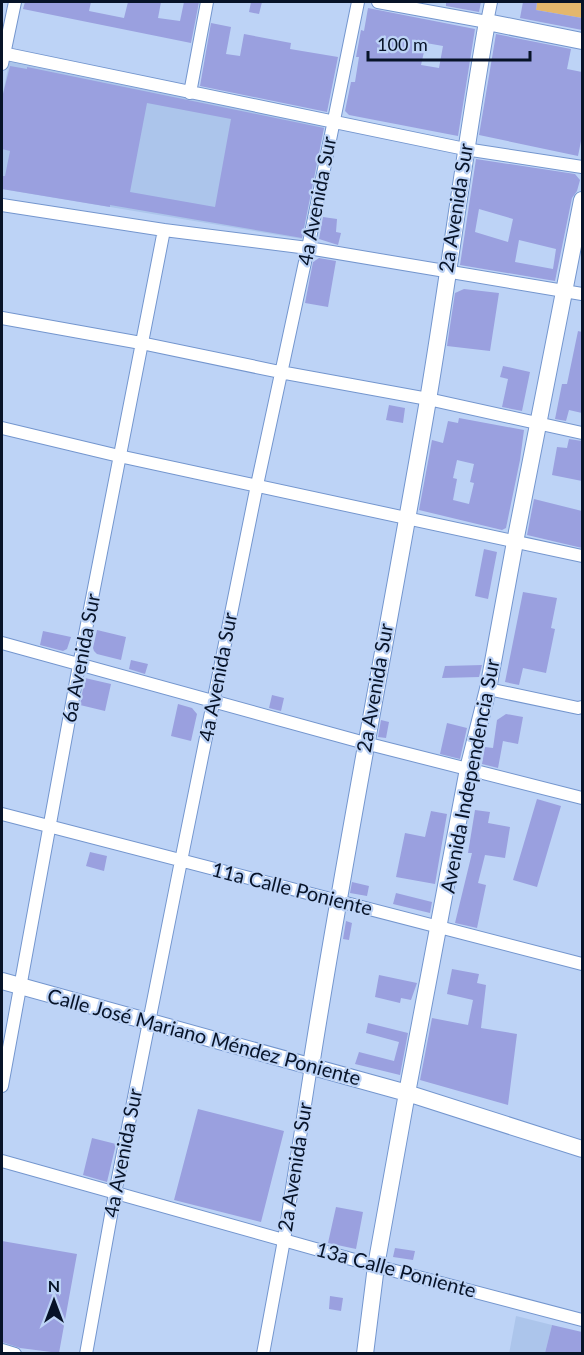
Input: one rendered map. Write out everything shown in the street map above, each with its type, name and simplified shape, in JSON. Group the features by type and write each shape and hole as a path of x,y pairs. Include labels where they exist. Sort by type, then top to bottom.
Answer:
{"main road":[{"path":"487,22 582,41"},
{"name":"2a Avenida Sur","path":"311,1066 337,901 428,399 465,149 487,22"},
{"name":"Avenida Independencia Sur","path":"365,1353 376,1266 407,1092 440,927 468,769 488,688 582,200"},
{"name":"Calle José Mariano Méndez Poniente","path":"2,981 407,1092 582,1149"}],"street":[{"path":"15,2 2,57 465,149 582,167"},
{"path":"190,93 207,2"},
{"name":"4a Avenida Sur","path":"86,1353 115,1193 181,861 358,2"},
{"path":"378,2 487,22 490,2"},
{"path":"2,205 164,230 308,248 582,294"},
{"name":"6a Avenida Sur","path":"2,1086 79,665 164,230"},
{"path":"2,318 428,399 582,433"},
{"path":"2,428 119,456 582,556"},
{"path":"2,643 365,743 582,798"},
{"path":"488,688 582,707"},
{"name":"11a Calle Poniente","path":"2,814 582,964"},
{"name":"2a Avenida Sur","path":"262,1353 284,1240 311,1066"},
{"name":"13a Calle Poniente","path":"2,1161 376,1266 582,1320"},
{"path":"2,1350 15,1353"}],"shaded area":[{"path":"537,2 582,2 582,18 536,10"},
{"path":"10,58 325,122 302,239 2,189 2,98"},
{"path":"516,1316 552,1325 545,1353 509,1354"}],"building":[{"path":"25,2 91,2 89,11 124,18 128,2 161,2 158,18 180,21 184,2 199,2 191,43 23,9"},
{"path":"251,2 262,2 259,14 249,12"},
{"path":"446,2 481,2 479,12 446,6"},
{"path":"523,2 537,2 536,10 582,18 582,30 520,18"},
{"path":"368,8 475,29 458,136 349,115 345,111 351,82 355,82 359,57 356,57 361,30 364,31","holes":["426,43 443,46 439,68 421,65"]},
{"path":"211,23 231,27 226,54 240,56 244,34 291,43 290,49 338,57 327,112 200,86"},
{"path":"496,34 571,49 567,69 582,72 582,136 578,156 479,135"},
{"path":"10,66 27,69 27,67 324,128 302,238 2,189 2,176 5,176 10,151 2,149 2,98","holes":["147,103 231,119 215,207 130,192"]},
{"path":"476,159 575,174 580,180 572,198 555,281 460,265","holes":["479,209 513,219 508,242 475,232","519,240 556,249 553,269 515,262"]},
{"path":"323,217 337,219 336,232 341,233 338,245 319,239"},
{"path":"319,258 336,261 328,307 305,303 313,262"},
{"path":"464,289 499,293 490,351 447,346 455,293"},
{"path":"578,331 582,332 582,413 569,410 566,421 555,419 562,384 567,384"},
{"path":"503,366 530,372 522,411 502,407 508,379 500,377"},
{"path":"389,405 405,408 403,423 386,420"},
{"path":"459,418 524,430 506,528 502,530 419,510 432,440 443,443 448,421 458,423","holes":["457,460 474,464 470,482 474,483 469,504 453,500 457,479 453,478"]},
{"path":"569,439 582,441 582,481 552,475 557,447 567,448"},
{"path":"534,499 582,511 582,548 527,535"},
{"path":"484,549 497,552 488,599 475,596"},
{"path":"523,592 557,598 551,628 555,629 546,673 523,668 519,685 505,682"},
{"path":"97,630 126,637 121,660 97,654 94,651"},
{"path":"43,631 71,637 67,649 63,651 40,645"},
{"path":"131,660 148,664 145,674 129,669"},
{"path":"482,665 479,677 442,678 445,666"},
{"path":"85,678 111,684 105,711 80,705"},
{"path":"272,695 284,698 281,711 269,708"},
{"path":"178,704 192,708 197,714 191,741 171,736"},
{"path":"506,714 523,717 518,744 503,741 498,768 482,764 485,747 493,748 497,720"},
{"path":"381,720 389,722 386,738 378,737"},
{"path":"447,723 467,728 460,759 440,754"},
{"path":"537,799 561,806 537,887 513,880"},
{"path":"475,810 490,812 488,823 510,827 505,858 485,855 478,883 486,885 477,928 455,923 472,853 468,853"},
{"path":"431,811 447,814 435,884 396,877 405,833 425,837"},
{"path":"90,852 107,856 104,871 86,866"},
{"path":"352,882 369,886 367,896 350,893"},
{"path":"396,893 432,902 430,913 393,904"},
{"path":"346,921 352,923 349,940 343,939"},
{"path":"452,969 479,974 477,983 486,985 481,1028 517,1034 508,1105 420,1080 432,1018 468,1025 473,1000 447,994"},
{"path":"379,975 417,983 411,1000 401,998 400,1003 375,997"},
{"path":"368,1023 408,1033 400,1075 355,1064 359,1052 394,1061 399,1042 366,1033"},
{"path":"198,1109 284,1131 261,1222 174,1200"},
{"path":"92,1138 116,1144 107,1182 83,1175"},
{"path":"336,1207 363,1212 356,1249 328,1243"},
{"path":"2,1241 77,1254 59,1353 20,1348 2,1342"},
{"path":"395,1248 415,1251 413,1260 393,1257"},
{"path":"330,1296 343,1298 341,1311 329,1309"},
{"path":"552,1325 582,1332 582,1353 545,1353"}]}
